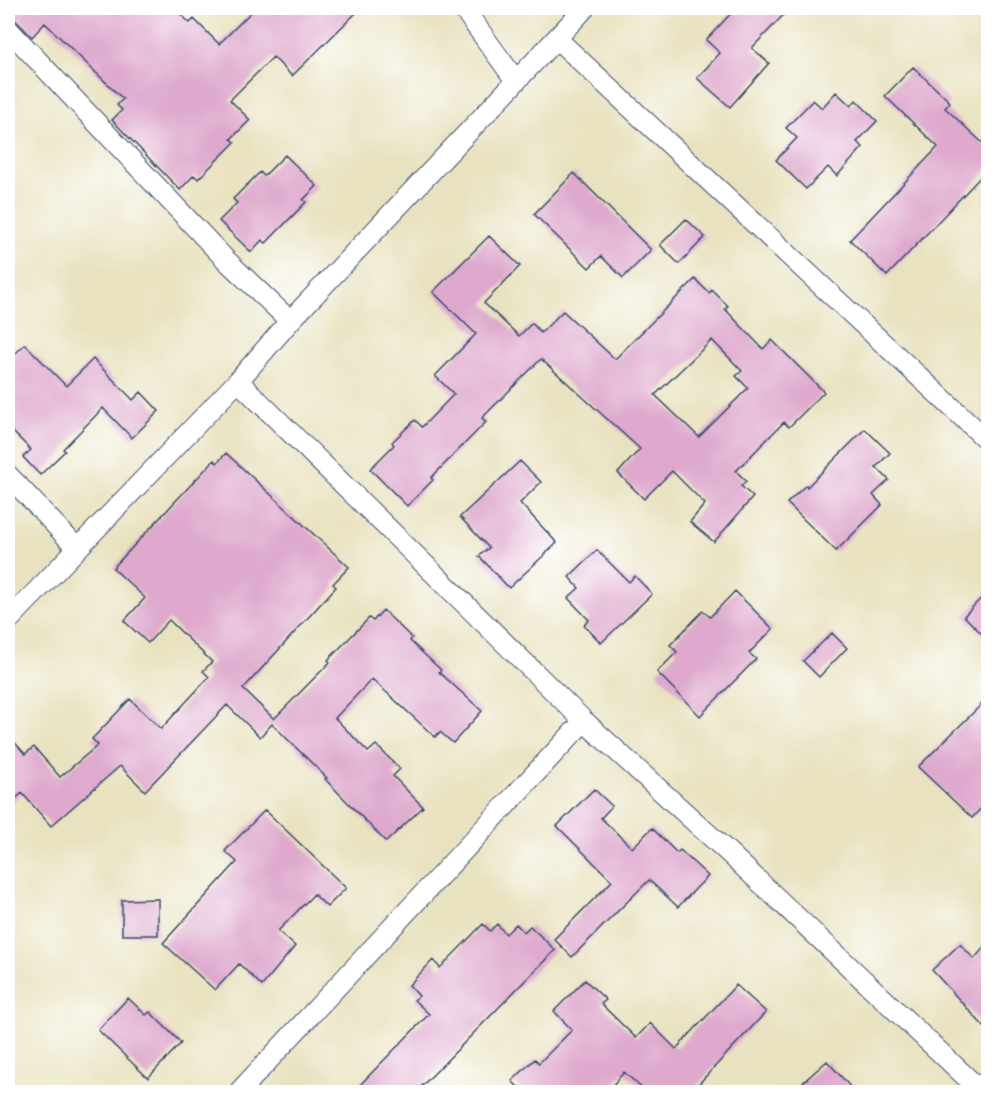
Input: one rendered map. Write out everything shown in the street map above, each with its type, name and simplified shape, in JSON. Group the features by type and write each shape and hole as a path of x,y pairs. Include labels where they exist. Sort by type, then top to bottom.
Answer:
{"street":[{"path":"463,8 516,81"},
{"path":"8,621 238,381 290,321 585,8"},
{"path":"8,29 226,260 290,321"},
{"path":"557,39 988,441"},
{"path":"238,381 584,720 729,853 982,1092"},
{"path":"8,475 77,548"},
{"path":"239,1092 584,720"}],"building":[{"path":"8,8 174,8 190,23 194,19 219,44 255,8 361,8 292,76 273,57 230,100 250,120 231,139 235,142 198,179 194,175 180,190 112,120 122,110 117,105 123,99 45,23 32,37 8,13"},
{"path":"736,8 790,8 752,48 769,63 730,107 697,78 720,53 706,40"},
{"path":"913,67 950,102 945,108 988,148 988,169 887,276 850,240 938,147 885,96"},
{"path":"836,92 851,106 856,100 877,121 857,142 863,147 837,176 828,167 806,189 776,160 797,138 786,128 813,100 822,108"},
{"path":"285,155 317,186 303,200 306,202 266,243 262,240 251,252 219,221 237,203 233,199 260,172 264,176"},
{"path":"574,173 651,250 623,278 601,256 589,268 534,214"},
{"path":"686,219 705,237 679,264 660,245"},
{"path":"489,236 520,266 484,303 519,336 532,323 541,333 563,311 615,359 695,279 709,293 712,290 728,306 725,309 763,349 772,340 824,392 789,427 784,422 736,471 746,481 741,486 753,497 714,542 690,522 705,504 672,471 644,499 618,473 640,449 541,359 482,418 486,422 407,506 370,469 394,445 392,442 415,420 422,427 454,394 435,376 476,334 433,292","holes":["712,340 742,371 736,376 748,388 699,437 655,395"]},
{"path":"25,344 66,386 93,359 133,400 141,392 159,411 132,438 103,408 40,475 23,457 31,450 8,427 8,361"},
{"path":"865,429 890,453 876,467 889,480 873,495 882,505 836,551 787,503 806,485 807,487"},
{"path":"226,453 349,567 333,584 336,587 243,689 274,719 369,618 373,621 383,610 412,638 410,641 441,670 439,672 482,711 453,743 440,732 435,737 372,679 335,718 368,752 376,745 400,769 393,776 423,807 386,842 325,779 327,778 272,724 260,737 227,705 145,791 120,766 51,826 22,793 8,806 8,735 25,754 34,747 60,777 98,745 92,739 130,699 161,729 209,677 203,671 212,662 169,620 148,643 124,621 145,598 113,568 214,460 217,463"},
{"path":"520,461 541,482 520,503 557,543 509,588 479,556 489,548 460,517"},
{"path":"597,550 629,582 635,576 652,594 601,643 584,625 589,620 568,598 579,588 569,577"},
{"path":"735,591 773,629 749,653 756,659 700,716 657,672 677,652 670,645 703,611 710,617"},
{"path":"988,591 988,640 964,616"},
{"path":"832,633 847,648 819,677 803,661"},
{"path":"988,698 988,801 972,818 918,767"},
{"path":"594,789 612,806 601,818 632,848 652,828 677,853 680,850 708,876 678,907 649,880 572,957 554,939 612,881 557,826"},
{"path":"265,810 346,888 327,907 314,894 278,931 295,946 262,986 239,964 215,990 163,943 237,862 225,851"},
{"path":"158,899 158,935 122,935 122,900"},
{"path":"483,924 490,931 497,924 506,934 516,924 524,932 530,926 555,950 416,1092 353,1092 429,1014 414,1000 419,996 409,985 433,960 440,968"},
{"path":"988,943 988,1031 932,970 960,944 974,959"},
{"path":"585,980 606,1000 601,1004 636,1038 650,1023 676,1049 736,985 766,1012 691,1092 646,1092 624,1072 607,1092 523,1092 512,1081 535,1059 539,1063 572,1030 554,1011"},
{"path":"128,998 146,1015 150,1012 181,1043 148,1078 98,1030"},
{"path":"827,1061 855,1092 792,1092"}]}
